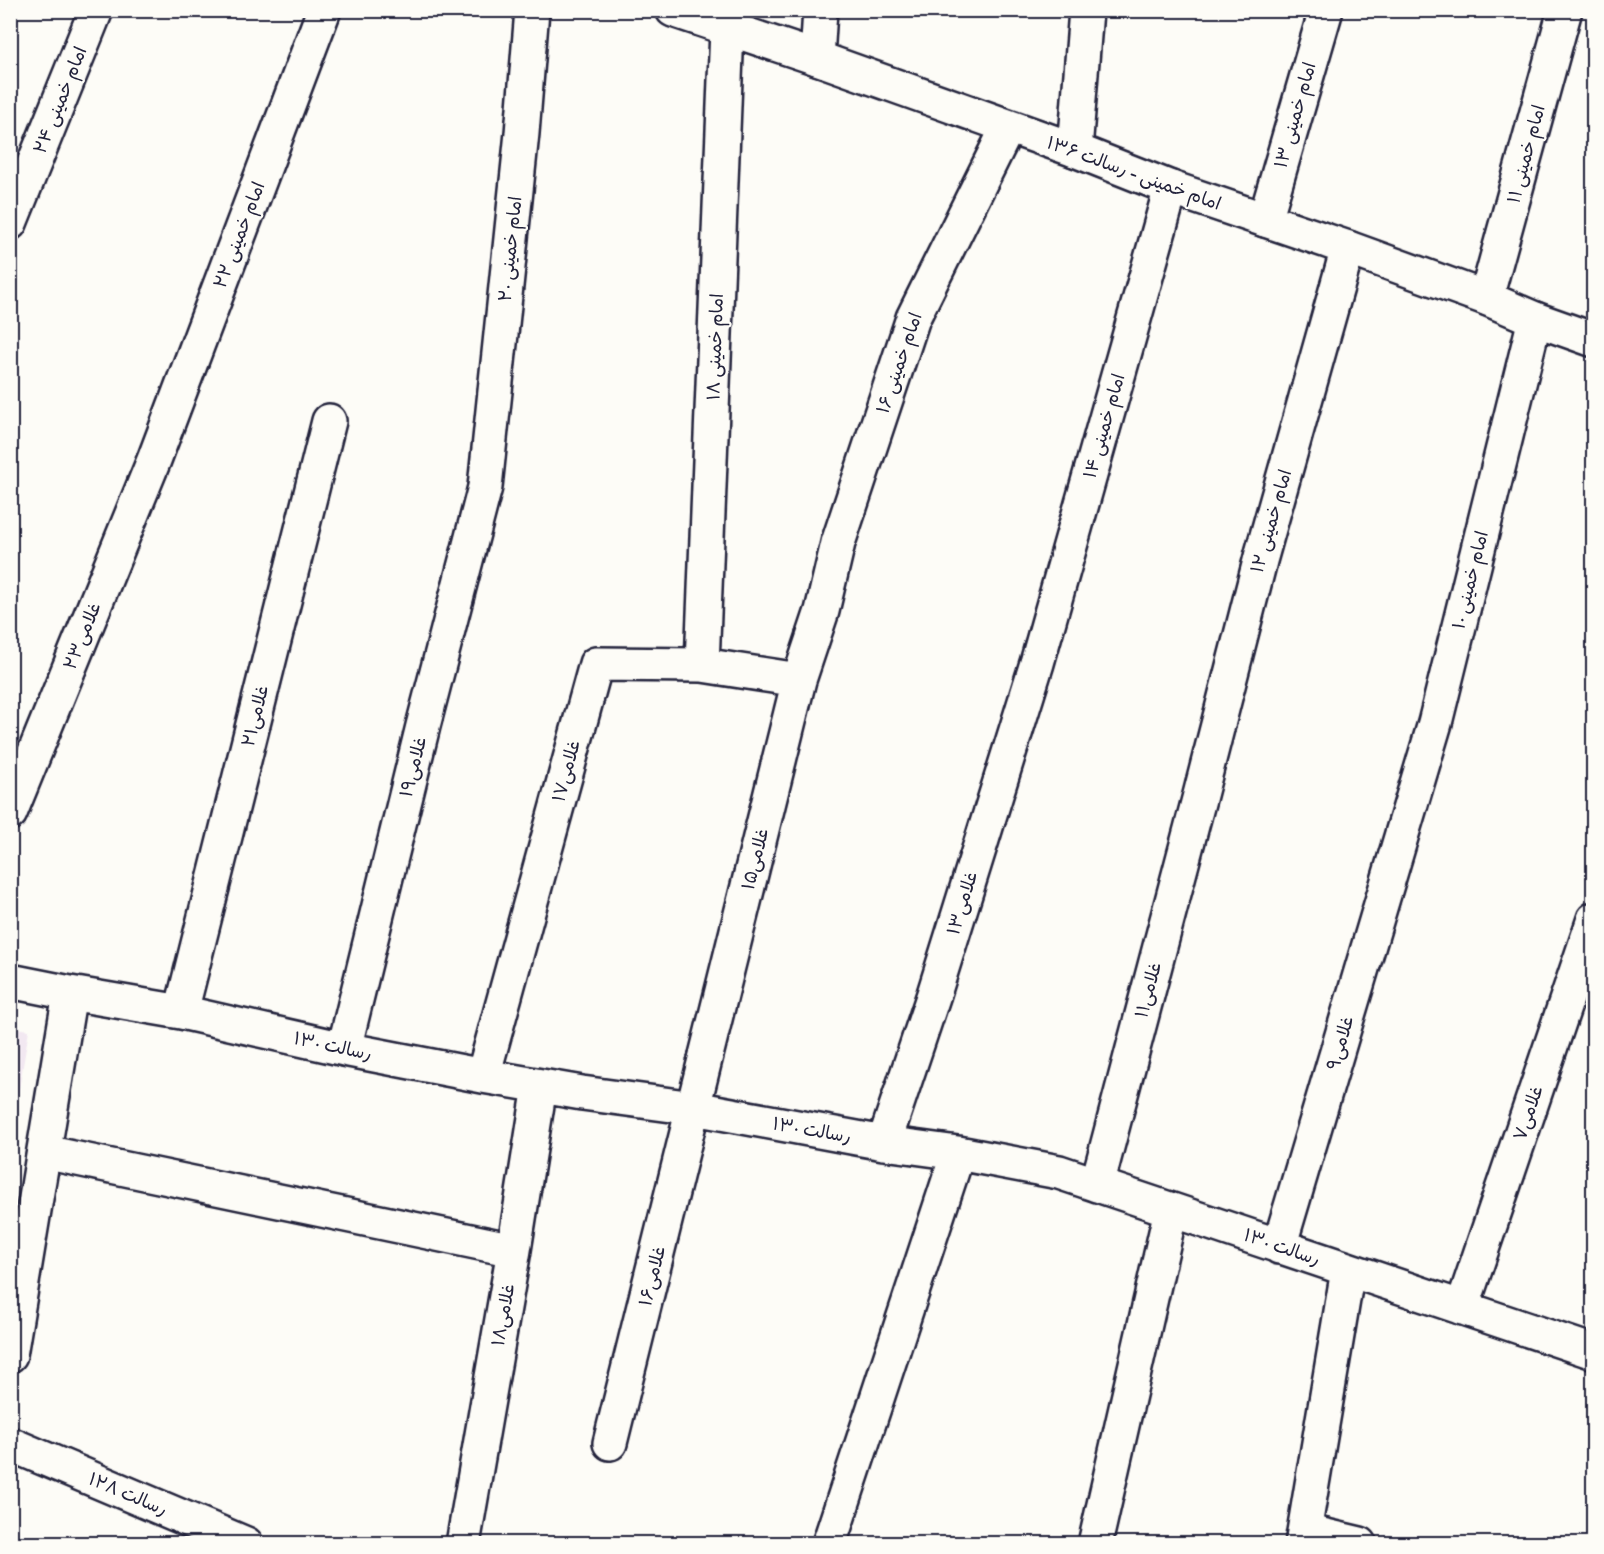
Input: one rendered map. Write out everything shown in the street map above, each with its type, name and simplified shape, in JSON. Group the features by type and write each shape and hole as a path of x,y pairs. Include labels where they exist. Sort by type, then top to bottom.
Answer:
{"street":[{"name":"امام خمینی ۲۴","path":"10,224 96,10"},
{"name":"امام خمینی ۲۲","path":"154,460 324,10"},
{"name":"امام خمینی ۲۰","path":"485,487 522,133 532,10"},
{"name":"امام خمینی - رسالت ۱۳۶","path":"673,10 817,58 1075,150 1171,188 1348,248 1593,339"},
{"path":"817,58 820,10"},
{"path":"1075,150 1086,10"},
{"name":"امام خمینی ۱۳","path":"1265,220 1326,10"},
{"name":"امام خمینی ۱۱","path":"1486,298 1565,10"},
{"name":"امام خمینی ۱۸","path":"702,665 727,29"},
{"name":"امام خمینی ۱۶","path":"822,611 838,543 913,318 1008,127"},
{"name":"امام خمینی ۱۴","path":"1037,663 1171,188"},
{"name":"امام خمینی ۱۲","path":"1200,795 1261,557 1348,248"},
{"name":"امام خمینی ۱۰","path":"1400,838 1435,723 1535,319"},
{"name":"غلامی۲۱","path":"181,1012 329,421"},
{"name":"غلامی۲۳","path":"10,813 154,460"},
{"name":"غلامی۱۹","path":"344,1049 423,726 485,487"},
{"name":"غلامی۱۵","path":"694,1108 799,680 822,611"},
{"name":"غلامی۱۳","path":"884,1143 934,994 1037,663"},
{"name":"غلامی۱۷","path":"483,1076 596,664 702,665 799,680"},
{"name":"غلامی۱۱","path":"1097,1185 1200,795"},
{"name":"غلامی۹","path":"1279,1246 1400,838"},
{"name":"غلامی۷","path":"1462,1308 1593,919"},
{"name":"رسالت ۱۳۰","path":"10,981 181,1012 344,1049 483,1076 582,1094 694,1108 1059,1172 1593,1352"},
{"path":"10,1355 70,993"},
{"name":"غلامی۱۸","path":"463,1544 540,1086"},
{"name":"غلامی۱۶","path":"610,1443 694,1108"},
{"path":"44,1152 514,1250"},
{"path":"829,1544 958,1153"},
{"path":"1095,1544 1171,1210"},
{"path":"1348,1270 1304,1537 1360,1544"},
{"name":"رسالت ۱۲۸","path":"10,1444 246,1544"}],"shaded area":[{"path":"10,1027 29,1030 11,1137"}]}
